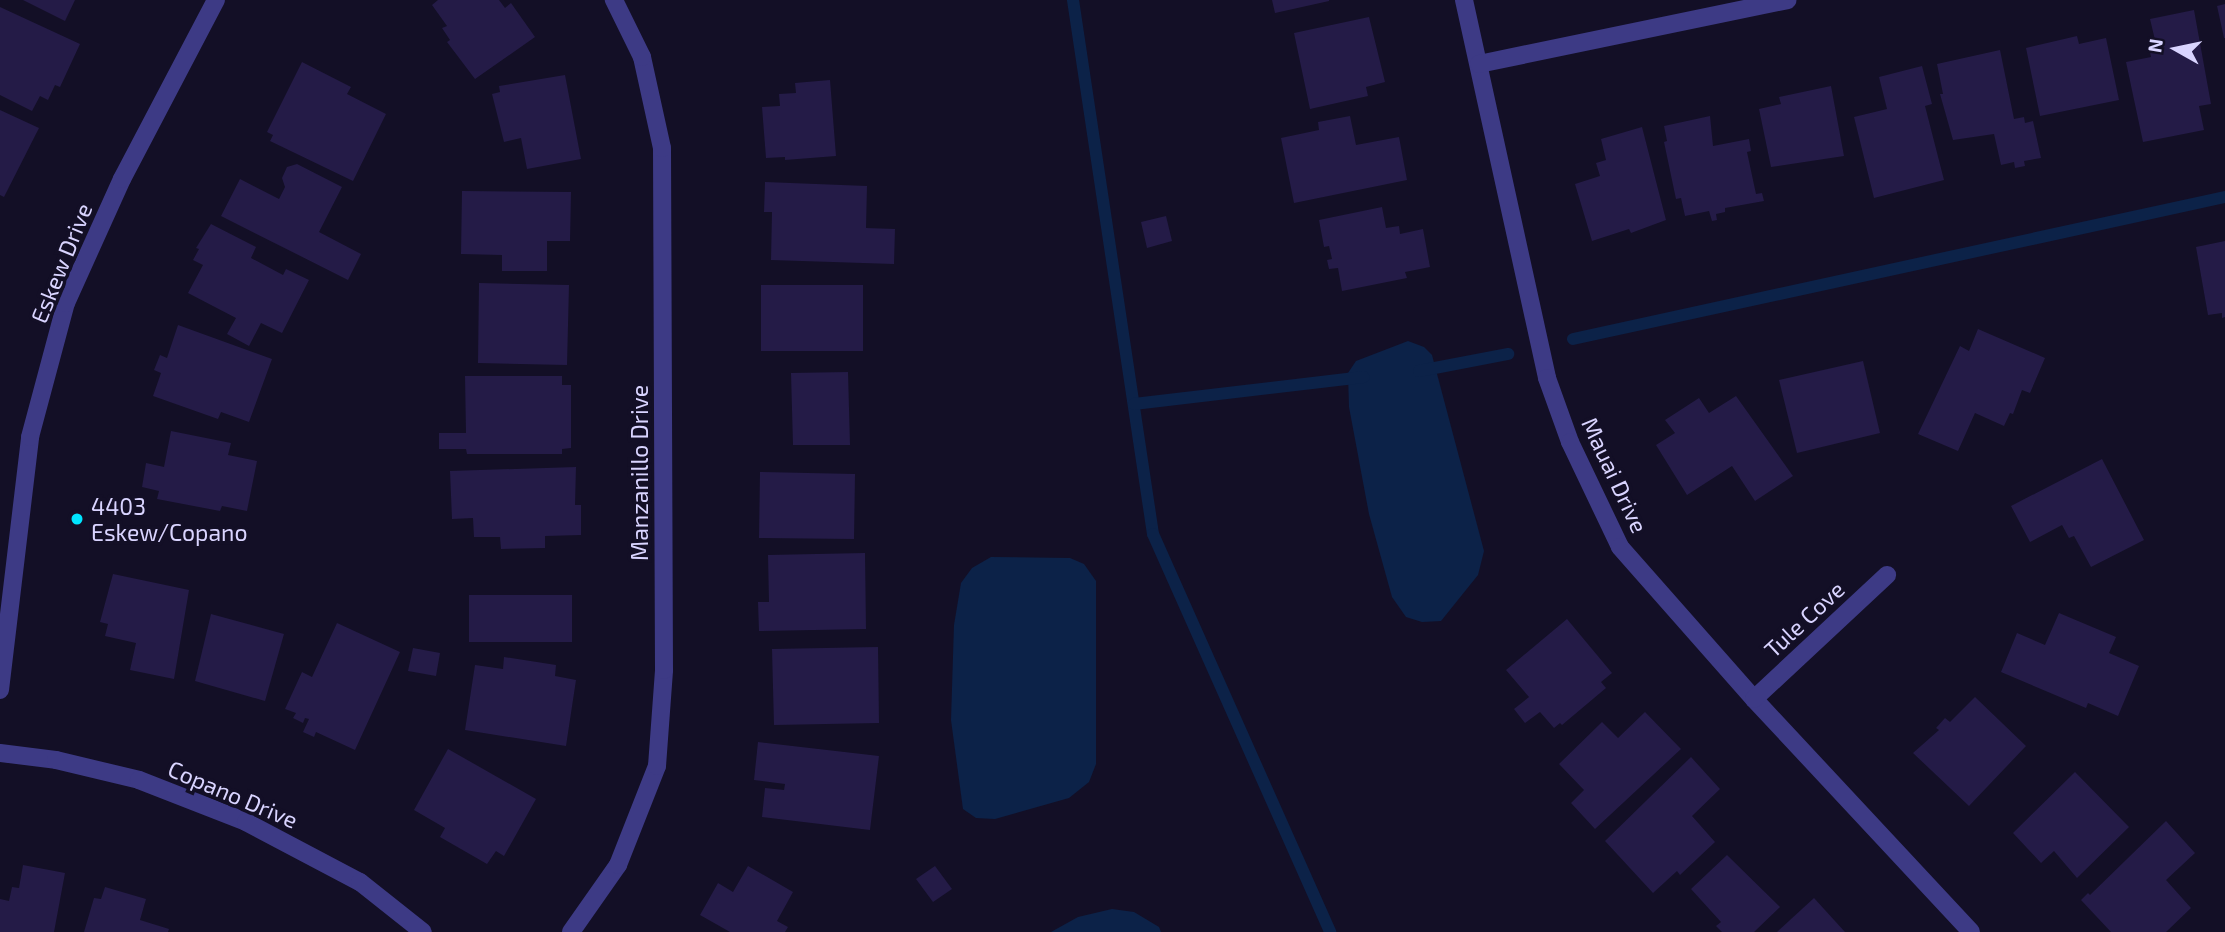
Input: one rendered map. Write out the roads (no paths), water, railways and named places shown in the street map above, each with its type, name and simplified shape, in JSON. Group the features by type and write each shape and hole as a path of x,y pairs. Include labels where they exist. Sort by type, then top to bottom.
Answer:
{"street":[{"name":"Eskew Drive","path":"0,690 30,437 66,303 122,179 216,0"},
{"name":"Manzanillo Drive","path":"570,932 618,865 657,766 664,670 662,148 642,57 614,0"},
{"name":"Mauai Drive","path":"1464,0 1547,378 1570,442 1620,547 1754,699 1971,932"},
{"path":"1479,64 1787,0"},
{"name":"Tule Cove","path":"1754,699 1887,575"},
{"name":"Copano Drive","path":"0,754 56,760 139,780 246,822 360,882 424,932"}],"water":[{"path":"1408,341 1424,347 1432,355 1484,551 1478,575 1441,621 1422,622 1406,617 1392,597 1369,514 1349,407 1348,373 1356,361"},
{"path":"991,557 1070,558 1084,564 1096,581 1096,764 1089,782 1069,798 995,819 976,818 963,809 951,720 954,625 961,583 972,568"},
{"path":"1112,909 1134,912 1159,927 1161,932 1051,932 1078,917"}],"waterway":[{"path":"1073,0 1153,534 1330,932"},
{"path":"1573,339 2225,197"},
{"path":"1419,371 1508,354"},
{"path":"1134,404 1363,377"}],"place":[{"name":"4403 Eskew/Copano","path":"77,519"}]}
